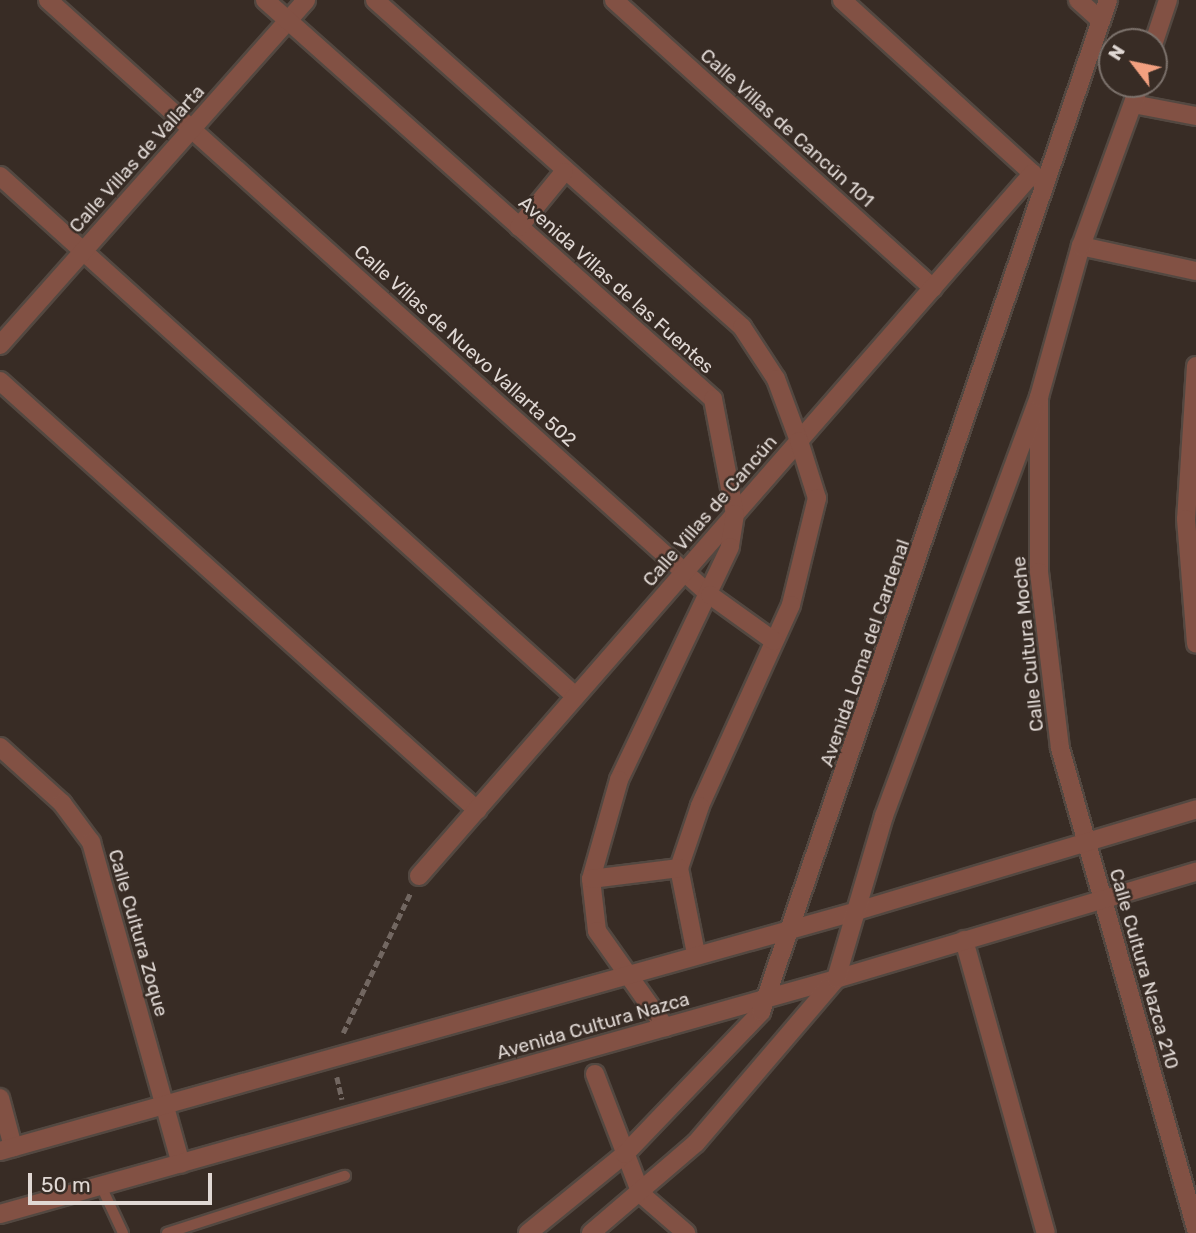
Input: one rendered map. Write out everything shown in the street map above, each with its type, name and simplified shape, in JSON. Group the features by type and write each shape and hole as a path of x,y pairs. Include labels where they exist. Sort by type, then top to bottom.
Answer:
{"street":[{"name":"Calle Villas de Nuevo Vallarta 502","path":"48,0 710,595 774,641"},
{"name":"Avenida Villas de las Fuentes","path":"265,0 713,399 735,514 730,547 710,595 619,780 591,879 597,931 625,974 666,1027"},
{"name":"Calle Villas de Vallarta","path":"0,345 306,0"},
{"path":"375,0 742,327 776,379 799,441 817,498 791,605 700,806 679,868 696,954"},
{"name":"Calle Villas de Cancún 101","path":"614,0 933,288"},
{"path":"842,0 1047,186"},
{"path":"1078,0 1101,21"},
{"name":"Avenida Loma del Cardenal","path":"528,1233 625,1154 725,1052 767,999 1047,186 1108,0"},
{"path":"1159,28 1168,0"},
{"path":"591,1233 641,1194 696,1143 836,979 884,816 1039,397 1081,246 1135,98"},
{"path":"1133,104 1196,116"},
{"path":"519,227 565,172"},
{"name":"Calle Villas de Cancún","path":"419,876 1033,173"},
{"path":"0,176 576,696"},
{"path":"1081,246 1196,271"},
{"path":"1196,366 1186,519 1196,644"},
{"path":"0,381 477,810"},
{"name":"Calle Cultura Moche","path":"1039,397 1039,572 1060,748 1086,842"},
{"name":"Calle Cultura Zoque","path":"0,747 62,803 91,842 181,1164"},
{"path":"0,1098 6,1149 793,926 857,911 1196,809"},
{"name":"Calle Cultura Nazca 210","path":"1086,842 1196,1229"},
{"path":"591,879 679,868"},
{"name":"Avenida Cultura Nazca","path":"0,1214 767,999 1196,872"},
{"path":"964,940 1046,1233"},
{"path":"594,1074 641,1194 686,1233"}],"lane":[{"path":"167,1233 345,1176"},
{"path":"101,1186 123,1233"}],"path":[{"path":"346,1117 332,1057 419,876"}]}
